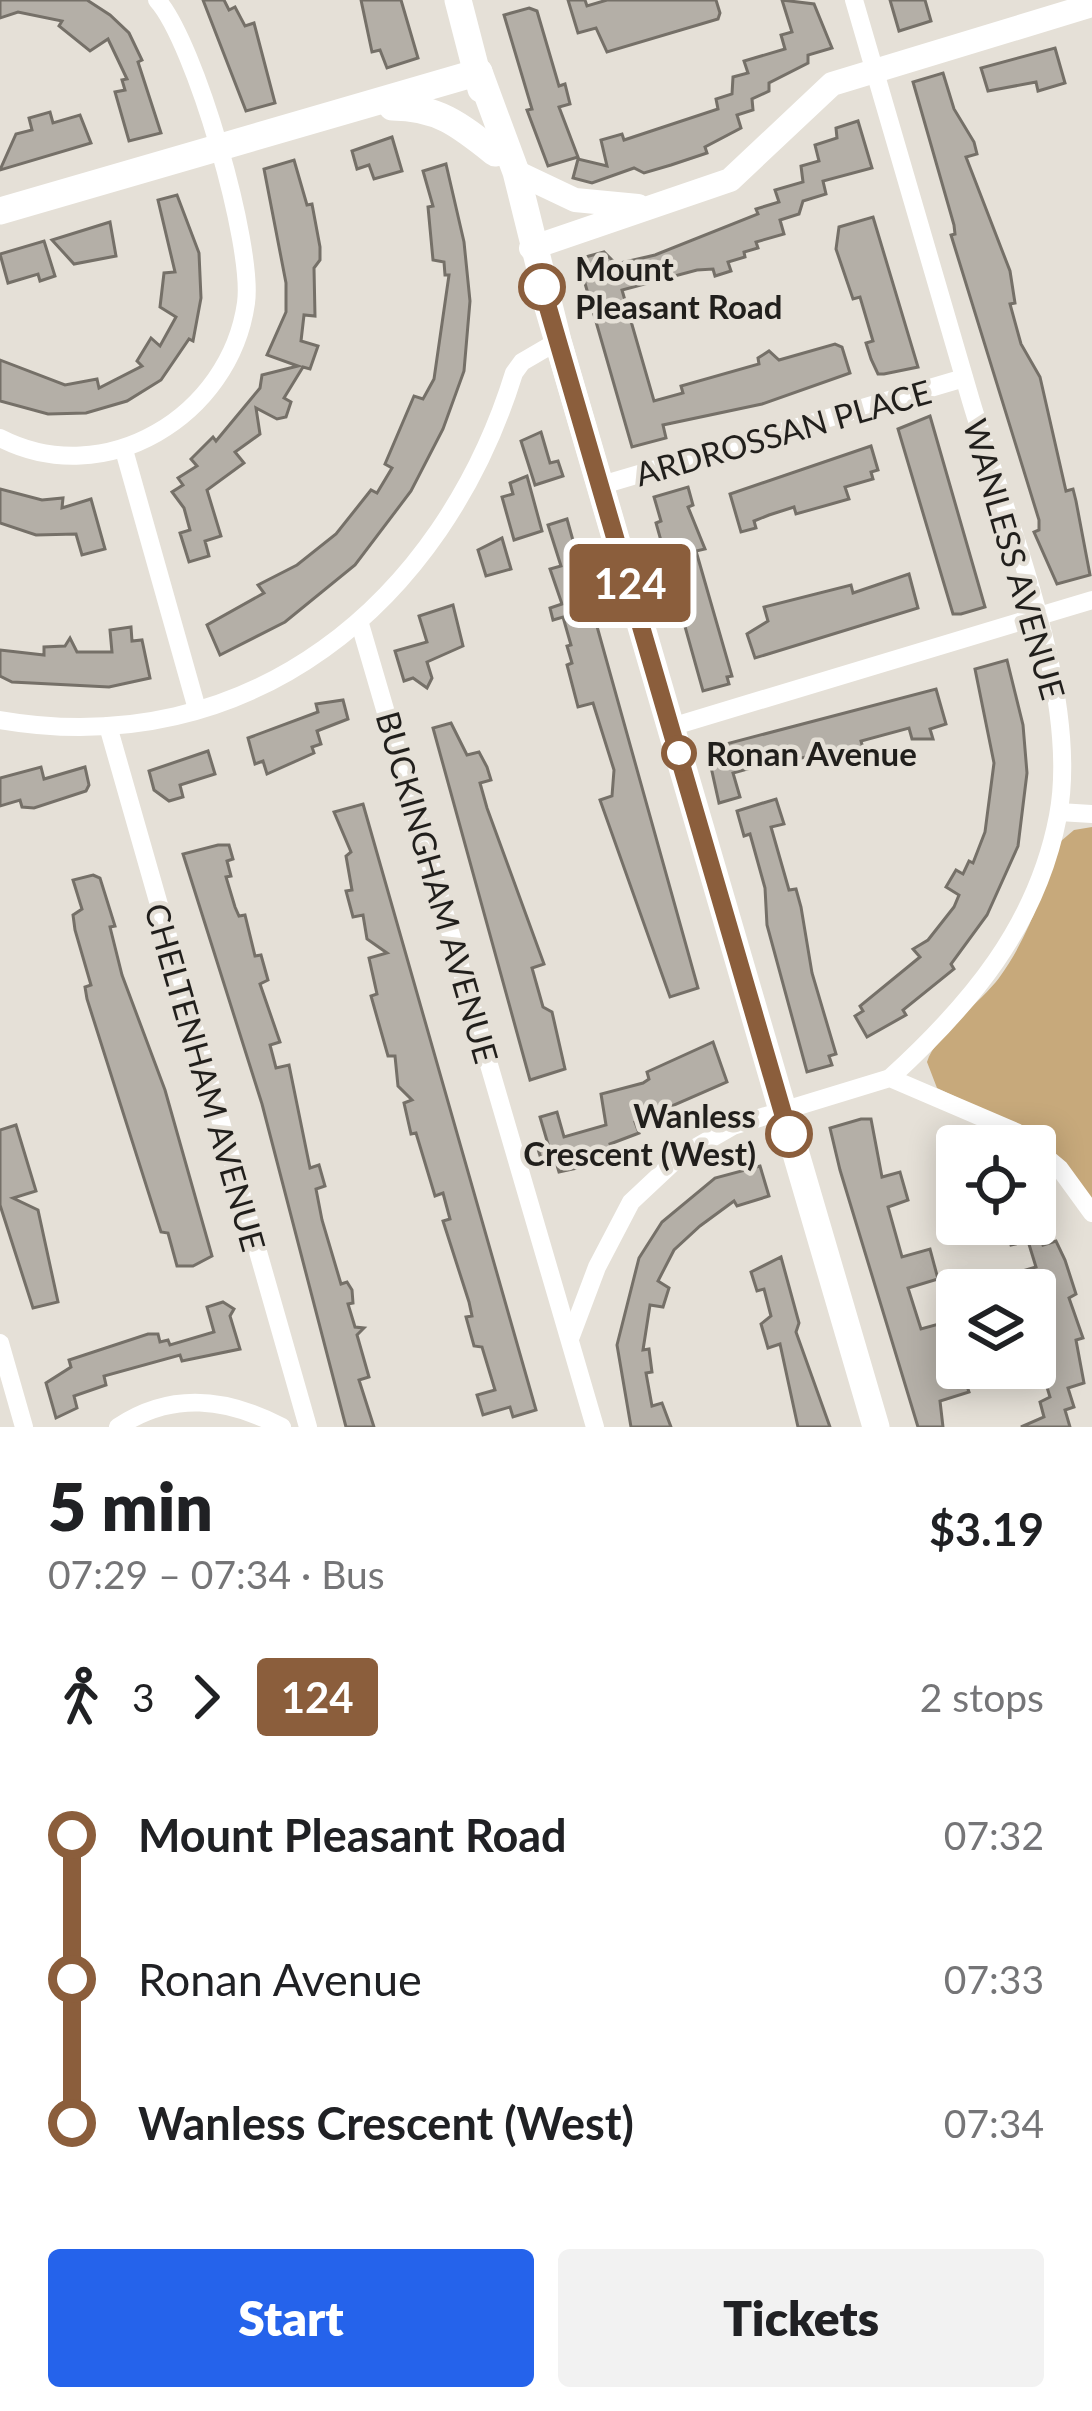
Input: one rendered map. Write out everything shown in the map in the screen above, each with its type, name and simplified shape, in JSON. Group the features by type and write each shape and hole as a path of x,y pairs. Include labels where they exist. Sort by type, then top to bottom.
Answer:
{"main road":[{"path":"463,1 495,153 531,248 602,484 876,1427"},
{"path":"0,211 479,72"},
{"path":"479,72 516,172 531,248"},
{"path":"370,106 426,107 455,120 495,153"}],"street":[{"path":"0,437 51,453 124,450 175,422 207,393 222,375 242,324 245,256 189,57 157,0"},
{"name":"WANLESS AVENUE","path":"854,0 1037,620 1062,729 1059,812 1037,888 1006,952 964,1004 890,1078"},
{"path":"531,248 730,180 763,154 814,95 874,68 1092,5"},
{"path":"516,172 575,200 653,207"},
{"path":"0,720 108,726 197,709 257,689 360,624 413,569 464,496 494,436 522,362 558,341"},
{"name":"ARDROSSAN PLACE","path":"602,484 964,378"},
{"path":"124,450 197,709"},
{"path":"671,727 1092,600"},
{"name":"BUCKINGHAM AVENUE","path":"360,624 571,1336 590,1426"},
{"name":"CHELTENHAM AVENUE","path":"108,726 308,1427"},
{"path":"1059,812 1092,814"},
{"path":"571,1336 612,1235 650,1182 710,1136 782,1109 890,1078 1016,1132 1060,1169 1092,1213"},
{"path":"0,1343 24,1427"},
{"path":"118,1427 149,1410 195,1401 228,1404 282,1427"}],"shaded area":[{"path":"1092,827 1092,1202 1056,1164 1056,1125 1016,1125 937,1088 927,1062 1010,962 1035,912 1061,841 1074,830"}],"building":[{"path":"0,0 87,0 110,15 129,33 142,60 138,62 161,133 129,141 115,92 125,90 122,80 127,79 108,39 90,51 59,26 62,21 18,12 0,18"},
{"path":"203,0 224,0 229,10 235,7 245,26 254,23 275,103 246,111"},
{"path":"361,0 401,0 418,58 387,68 380,50 372,52"},
{"path":"568,0 585,0 587,6 607,0 716,0 720,13 718,19 607,52 596,28 578,33"},
{"path":"782,0 814,4 832,48 808,55 808,63 769,83 769,91 752,99 753,110 737,115 741,128 705,147 707,153 671,165 644,173 634,168 592,183 573,178 578,159 607,166 601,140 622,134 624,140 718,109 716,99 732,94 733,77 748,73 744,61 785,49 781,35 792,32"},
{"path":"890,0 925,0 931,21 899,31"},
{"path":"529,8 537,11 559,86 565,84 570,104 559,107 578,157 548,166 527,110 532,109 504,15"},
{"path":"1055,48 1065,83 1038,91 1036,82 988,91 981,68"},
{"path":"943,73 954,109 974,142 977,154 966,157 1010,271 1015,303 1010,304 1021,344 1040,377 1066,491 1073,489 1076,501 1090,575 1057,584 1034,532 1039,530 1039,520 951,235 954,225 913,82"},
{"path":"50,112 53,123 80,115 91,143 0,170 16,134 32,130 29,118"},
{"path":"858,121 872,168 823,181 826,194 803,201 799,214 780,220 784,234 756,242 758,248 728,262 731,271 715,276 713,269 697,270 622,290 654,401 683,393 681,386 759,364 758,358 769,351 779,360 835,344 842,347 850,373 762,404 663,425 666,438 632,447 578,259 604,252 616,264 655,255 758,214 756,209 779,202 775,190 803,182 801,166 819,161 815,145 837,138 836,128"},
{"path":"392,137 402,171 374,179 369,165 357,169 352,151"},
{"path":"294,160 307,205 312,204 320,247 314,268 315,316 304,315 301,341 318,346 310,369 303,367 284,398 291,402 286,417 277,419 256,408 260,434 235,452 244,463 207,490 221,536 205,541 209,556 189,562 180,533 190,530 184,508 172,492 183,485 178,478 197,466 191,459 213,437 216,441 260,388 262,375 298,366 267,355 286,312 286,283 264,169"},
{"path":"446,164 464,242 470,301 464,371 443,429 411,491 355,565 285,622 220,655 207,625 264,593 258,585 297,565 336,534 371,490 377,493 392,468 385,464 414,396 423,399 434,379 449,275 445,275 444,262 433,260 428,207 433,206 423,171"},
{"path":"177,195 199,253 201,298 193,341 189,339 161,380 127,401 86,413 48,414 0,401 0,360 65,385 97,379 99,388 142,366 137,361 151,338 160,346 176,317 160,307 164,273 175,272 158,200"},
{"path":"873,217 918,367 884,374 878,374 871,359 866,343 873,341 860,297 853,299 836,249 839,227"},
{"path":"110,222 116,256 74,264 52,240"},
{"path":"44,241 55,276 40,281 38,274 8,283 0,254"},
{"path":"930,416 985,607 961,614 953,614 898,429"},
{"path":"541,432 550,463 558,461 563,476 535,485 521,441"},
{"path":"871,446 878,470 871,472 873,479 845,487 849,499 796,514 794,507 754,521 756,528 741,532 730,494"},
{"path":"527,476 542,531 514,540 502,497 513,494 510,483"},
{"path":"688,487 693,505 688,507 705,549 696,551 732,676 727,677 729,684 703,691 656,523 661,521 654,497"},
{"path":"0,489 42,500 63,498 62,508 91,499 105,549 82,555 76,534 36,535 0,523"},
{"path":"567,519 698,988 670,997 600,800 612,796 614,770 593,703 578,707 567,665 572,663 567,646 571,645 563,617 553,620 550,608 562,604 550,569 561,566 548,525"},
{"path":"502,538 511,569 486,576 478,550"},
{"path":"909,574 918,608 755,658 747,634 768,621 764,607 851,585 853,593"},
{"path":"453,605 463,646 427,662 432,678 427,688 413,678 404,681 395,651 427,642 419,616"},
{"path":"131,627 132,641 142,640 150,678 109,687 12,682 0,676 0,650 44,655 44,647 65,646 70,638 77,652 112,652 110,630"},
{"path":"1007,660 1023,725 1027,773 1018,846 987,915 951,964 954,969 903,1010 906,1015 867,1037 855,1016 863,1011 860,1006 920,957 913,949 928,940 954,907 959,895 946,887 956,870 963,874 969,861 973,863 985,832 994,763 975,669"},
{"path":"936,689 946,724 930,729 933,739 912,739 909,728 861,741 864,752 846,757 844,750 733,773 740,797 719,803 707,749"},
{"path":"343,700 348,719 317,731 321,744 312,747 314,753 267,774 263,761 255,764 248,738 318,712 316,704"},
{"path":"451,723 467,755 479,752 487,767 491,780 480,783 487,808 544,964 532,968 543,1007 552,1012 565,1069 530,1080 433,728"},
{"path":"208,751 215,774 180,785 183,797 169,801 154,790 149,771"},
{"path":"41,767 44,779 85,767 89,785 86,791 34,808 22,807 20,800 0,806 0,778"},
{"path":"776,799 784,824 771,827 789,890 796,889 812,973 836,1054 829,1056 832,1065 807,1072 767,925 765,888 750,834 744,836 737,811"},
{"path":"363,804 536,1410 513,1417 510,1407 483,1415 477,1395 495,1390 482,1347 474,1346 466,1317 472,1316 469,1302 443,1221 450,1219 443,1193 435,1196 416,1133 411,1134 404,1103 412,1100 398,1086 395,1056 388,1056 371,996 377,994 369,958 387,953 367,939 363,915 353,917 346,891 352,890 346,856 351,852 334,812"},
{"path":"229,845 233,859 227,861 231,876 226,877 268,980 260,984 280,1042 270,1045 276,1068 289,1065 310,1168 319,1165 325,1186 316,1189 322,1220 341,1284 347,1282 352,1290 353,1303 348,1304 355,1327 364,1328 357,1335 369,1377 359,1380 374,1427 346,1427 262,1104 183,854"},
{"path":"100,878 115,926 110,927 122,975 165,1090 212,1256 193,1266 177,1266 168,1233 161,1232 87,999 85,987 91,985 75,930 73,915 82,909 73,880"},
{"path":"713,1042 727,1082 635,1122 639,1133 610,1144 614,1158 609,1161 559,1172 556,1162 542,1162 537,1146 548,1144 540,1117 557,1112 564,1137 606,1125 601,1094 643,1083 649,1079 647,1072"},
{"path":"871,1119 882,1177 900,1172 908,1200 888,1207 902,1257 930,1249 936,1280 908,1288 921,1329 936,1325 936,1389 969,1392 940,1401 943,1427 918,1427 830,1128"},
{"path":"16,1125 36,1191 13,1198 38,1210 58,1302 33,1308 0,1205 0,1130"},
{"path":"760,1166 769,1196 737,1206 734,1201 700,1226 674,1250 658,1281 669,1288 663,1307 650,1305 643,1350 649,1349 652,1372 646,1373 652,1406 662,1403 671,1427 631,1427 617,1345 639,1258 662,1222 715,1178"},
{"path":"1056,1241 1076,1294 1069,1298 1083,1338 1076,1340 1084,1383 1068,1388 1074,1407 1065,1410 1070,1427 1021,1427 1044,1417 1040,1402 1050,1397 1048,1389 1056,1389 1056,1269 1029,1269 1036,1267 1029,1245 1056,1245"},
{"path":"781,1257 799,1323 796,1332 830,1427 798,1427 780,1344 768,1348 761,1324 771,1316 764,1289 757,1291 751,1272"},
{"path":"223,1302 234,1309 230,1316 240,1349 182,1361 180,1355 104,1376 106,1385 74,1396 77,1408 56,1418 46,1383 71,1367 69,1360 148,1334 158,1334 160,1342 168,1340 170,1345 214,1332 207,1307"}],"bus line":[{"name":"124","path":"542,287 789,1134"}],"place":[{"name":"Mount Pleasant Road","path":"542,287"},
{"name":"Ronan Avenue","path":"679,753"},
{"name":"Wanless Crescent (West)","path":"789,1134"}]}
